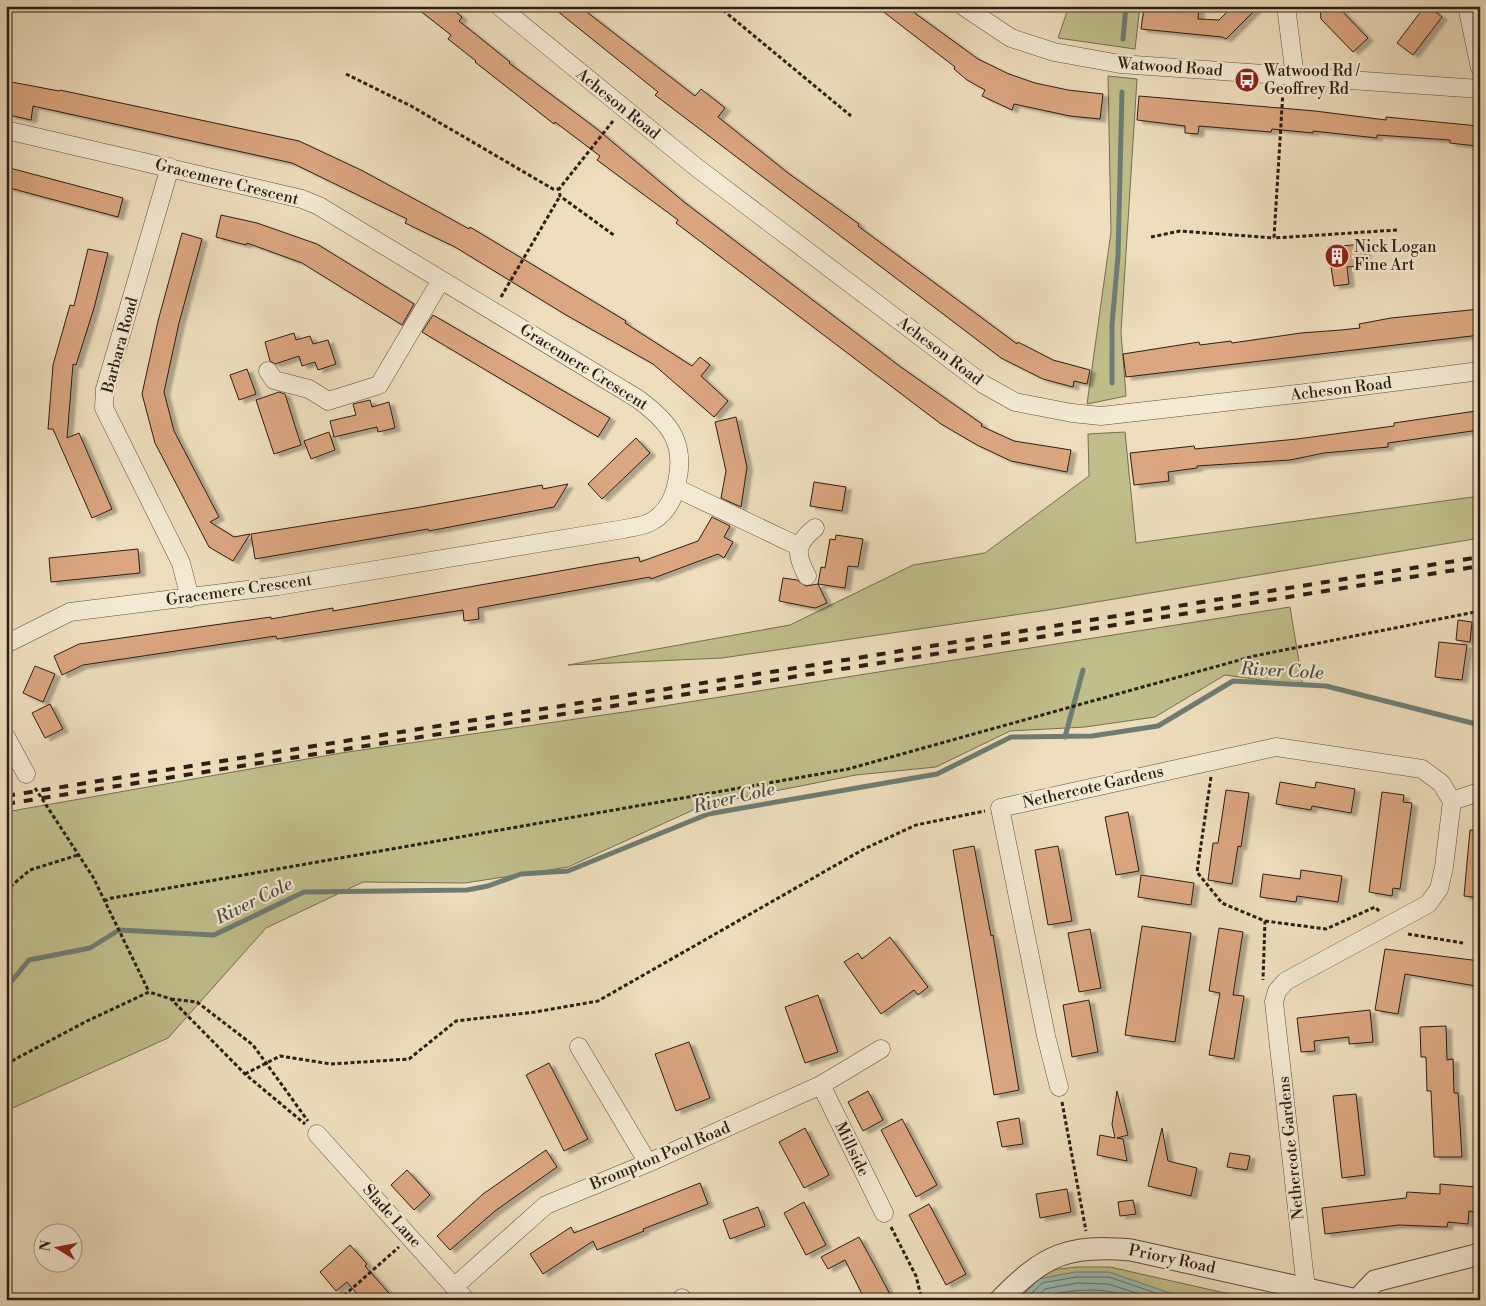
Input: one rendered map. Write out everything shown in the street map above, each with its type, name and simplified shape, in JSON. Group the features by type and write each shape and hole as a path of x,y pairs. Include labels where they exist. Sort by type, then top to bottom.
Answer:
{"street":[{"name":"Acheson Road","path":"499,6 623,109 983,384 1015,402 1072,413 1102,416 1480,371"},
{"name":"Watwood Road","path":"963,6 1011,38 1054,52 1120,64 1480,89"},
{"path":"1286,6 1290,76"},
{"path":"1467,6 1480,68"},
{"name":"Gracemere Crescent","path":"6,130 302,199 319,206 638,399 658,414 675,437 681,465 672,501 663,513 652,522 624,529 278,586 70,612 6,644"},
{"name":"Barbara Road","path":"170,167 105,389 104,408 182,563 190,598"},
{"path":"268,371 274,380 309,389 328,401 379,385 441,280"},
{"path":"676,488 798,546"},
{"path":"807,576 798,561 798,546 804,536 815,528"},
{"path":"6,738 26,774"},
{"name":"Nethercote Gardens","path":"1059,1087 1046,1036 1000,808 1276,747 1422,769 1441,783 1452,801"},
{"path":"1274,1002 1277,990 1286,981 1428,904 1439,889 1444,867 1452,801 1476,793 1480,794"},
{"name":"Nethercote Gardens","path":"1274,1002 1306,1289"},
{"path":"579,1047 648,1163"},
{"name":"Brompton Pool Road","path":"455,1286 546,1205 648,1163 821,1085 882,1049"},
{"name":"Millside","path":"821,1085 884,1213"},
{"name":"Slade Lane","path":"317,1134 466,1300"},
{"name":"Priory Road","path":"1000,1300 1038,1264 1070,1252 1089,1248 1131,1250 1357,1300 1375,1281 1480,1254"}],"path":[{"path":"718,6 851,116"},
{"path":"346,74 410,106 553,189 559,189"},
{"path":"1274,238 1290,76"},
{"path":"493,311 560,196 559,189 623,109"},
{"path":"560,196 615,236"},
{"path":"1151,237 1180,231 1274,238 1397,230"},
{"path":"104,901 122,896 848,768 1254,656 1480,611"},
{"path":"1214,760 1197,872 1222,904 1265,921 1263,997 1274,1002"},
{"path":"26,774 78,855 104,901 148,992"},
{"path":"245,1074 280,1056 331,1064 409,1059 456,1020 535,1012 598,1001 864,849 916,825 1000,808"},
{"path":"6,906 11,886 30,870 78,855"},
{"path":"6,1064 87,1020 148,992 197,1002 253,1045 317,1134"},
{"path":"171,998 245,1074 317,1134"},
{"path":"1059,1087 1089,1248"},
{"path":"884,1213 916,1276 922,1300"},
{"path":"339,1300 410,1237"}],"shaded area":[{"path":"1069,6 1140,6 1135,49 1058,38"},
{"path":"1108,76 1137,79 1121,332 1126,396 1087,404 1111,232"},
{"path":"1125,432 1136,543 1480,496 1480,538 1048,610 722,658 568,665 790,625 913,565 985,553 1089,476 1088,434"},
{"path":"1290,607 1303,686 1225,675 1155,717 1085,727 1010,731 936,767 856,775 704,805 568,867 465,883 363,882 266,928 168,1038 6,1111 6,812 341,753 638,710"},
{"path":"1076,1267 1110,1267 1256,1300 1010,1300 1043,1271"}],"water":[{"path":"1075,1272 1109,1272 1190,1300 1018,1300 1039,1279"}],"building":[{"path":"414,6 448,6 462,17 459,21 509,63 597,129 684,202 902,368 982,424 981,426 1014,441 1071,450 1067,472 1011,461 977,445 941,424 676,223 678,220 597,160 600,156 555,122 554,124 475,62 448,39 451,35"},
{"path":"551,6 579,6 695,96 701,89 725,108 718,117 788,173 859,224 858,226 1017,344 1018,342 1053,360 1090,370 1087,384 1074,381 1073,387 1043,379 1001,358 655,95 658,92"},
{"path":"876,6 905,6 978,59 1009,74 1035,83 1068,90 1103,94 1100,119 1070,116 1014,104 1012,110 982,96 985,90 967,80 954,69 955,67"},
{"path":"1178,6 1199,6 1198,19 1219,20 1233,6 1259,6 1226,39 1222,37 1141,29 1144,8 1177,12"},
{"path":"1320,6 1337,6 1368,38 1353,52 1321,19"},
{"path":"1425,6 1428,6 1442,17 1413,55 1397,43"},
{"path":"6,81 60,90 299,141 361,170 469,229 470,227 626,321 625,323 692,366 700,357 710,365 701,376 728,401 714,417 653,364 566,315 455,247 405,223 407,219 292,163 33,106 31,120 9,115 11,101 6,100"},
{"path":"1139,96 1315,111 1386,120 1386,117 1479,126 1477,146 1450,143 1450,140 1377,135 1377,138 1313,131 1313,133 1272,129 1271,132 1199,126 1198,134 1185,133 1185,126 1137,120"},
{"path":"6,167 123,198 118,217 6,187"},
{"path":"221,215 257,223 317,244 414,304 402,325 302,263 247,243 246,245 216,237"},
{"path":"182,233 202,239 179,323 164,392 174,431 219,517 210,522 234,537 250,534 233,561 209,547 155,443 142,394 158,321"},
{"path":"1364,244 1366,265 1347,267 1349,284 1334,286 1328,247"},
{"path":"88,249 108,253 94,308 76,365 73,364 67,438 79,433 112,509 92,518 53,429 48,429 53,365 70,305 74,306"},
{"path":"1480,309 1480,335 1126,377 1123,354 1199,342 1200,345 1231,341 1232,343 1301,333 1360,328 1359,324 1391,318"},
{"path":"433,315 610,418 598,437 422,332"},
{"path":"294,333 296,340 310,336 313,344 328,340 336,364 318,370 315,362 302,366 299,356 275,364 270,361 265,342"},
{"path":"247,369 256,394 239,400 230,375"},
{"path":"279,392 285,394 301,445 274,454 256,400"},
{"path":"370,400 372,407 389,402 395,428 378,432 377,427 334,437 330,421 356,415 353,404"},
{"path":"1476,411 1479,430 1388,443 1388,447 1324,453 1290,460 1197,466 1197,468 1168,472 1169,481 1134,485 1130,453 1194,446 1195,449 1297,439 1394,426 1394,423"},
{"path":"736,417 747,467 741,507 721,498 726,471 715,422"},
{"path":"329,432 335,450 311,459 304,441"},
{"path":"636,438 650,453 602,499 588,484"},
{"path":"814,482 846,487 842,511 810,506"},
{"path":"568,484 554,507 429,531 428,529 255,559 251,534 421,507 542,485 543,489"},
{"path":"712,517 730,526 724,537 733,542 724,558 718,554 651,579 650,577 478,608 479,619 464,621 463,610 277,639 276,636 83,665 62,675 54,656 79,644 271,617 271,619 333,608 333,611 639,557 640,562 698,541"},
{"path":"836,535 863,539 858,567 848,566 845,588 818,584 821,567 825,568 830,539 835,540"},
{"path":"138,549 140,573 51,582 49,558"},
{"path":"783,578 797,580 806,586 818,584 827,603 815,608 779,601"},
{"path":"1458,620 1472,622 1470,642 1456,640"},
{"path":"1439,642 1467,645 1462,680 1435,677"},
{"path":"35,666 55,674 43,702 23,693"},
{"path":"50,704 63,729 45,738 32,713"},
{"path":"1280,782 1315,788 1316,782 1355,789 1351,813 1312,806 1311,810 1276,804"},
{"path":"1226,790 1249,793 1241,847 1238,846 1232,884 1208,880 1213,843 1218,843"},
{"path":"1382,792 1404,795 1403,802 1412,803 1400,889 1393,888 1392,896 1369,892"},
{"path":"1128,812 1139,871 1116,875 1105,817"},
{"path":"1470,830 1480,831 1480,898 1464,896"},
{"path":"974,846 991,936 993,935 1019,1090 994,1095 953,850"},
{"path":"1058,846 1072,921 1048,925 1035,850"},
{"path":"1301,870 1342,876 1338,902 1297,896 1296,902 1260,897 1263,874 1300,879"},
{"path":"1141,875 1194,883 1191,905 1138,897"},
{"path":"1142,926 1191,933 1175,1042 1125,1035"},
{"path":"1219,928 1243,932 1233,995 1244,996 1234,1059 1209,1055 1220,993 1209,991"},
{"path":"1090,929 1101,988 1079,992 1068,933"},
{"path":"890,937 928,987 918,995 914,990 881,1014 844,962 858,953 862,959"},
{"path":"1385,949 1480,961 1476,986 1405,974 1398,1014 1375,1010"},
{"path":"818,995 838,1052 805,1063 785,1007"},
{"path":"1089,1000 1098,1052 1072,1057 1063,1005"},
{"path":"1370,1010 1373,1042 1349,1044 1349,1037 1314,1041 1315,1051 1301,1052 1297,1018"},
{"path":"1446,1026 1447,1060 1453,1059 1454,1093 1458,1093 1462,1157 1434,1157 1431,1091 1427,1091 1426,1057 1421,1057 1420,1027"},
{"path":"689,1042 710,1098 676,1111 655,1054"},
{"path":"549,1063 588,1139 564,1151 526,1075"},
{"path":"868,1091 883,1120 863,1131 848,1102"},
{"path":"1117,1091 1128,1135 1117,1138 1123,1139 1127,1161 1097,1155 1100,1135 1115,1138 1112,1124"},
{"path":"1356,1094 1365,1175 1342,1178 1333,1096"},
{"path":"1019,1118 1023,1144 1002,1147 997,1122"},
{"path":"902,1119 937,1185 916,1197 881,1130"},
{"path":"805,1128 829,1175 804,1188 779,1142"},
{"path":"1162,1128 1168,1161 1197,1168 1191,1196 1148,1186"},
{"path":"546,1150 557,1167 495,1211 450,1250 437,1236 483,1194"},
{"path":"1230,1153 1250,1156 1247,1170 1227,1167"},
{"path":"407,1170 430,1195 414,1210 391,1185"},
{"path":"700,1183 708,1204 643,1229 644,1231 597,1250 593,1241 543,1274 530,1254 571,1227 574,1233"},
{"path":"1440,1184 1476,1187 1475,1212 1469,1211 1468,1224 1448,1222 1447,1227 1399,1225 1325,1234 1322,1208 1406,1198 1407,1192 1440,1194"},
{"path":"1067,1189 1071,1212 1040,1218 1036,1194"},
{"path":"1133,1200 1136,1214 1120,1216 1118,1202"},
{"path":"804,1202 826,1245 806,1255 784,1213"},
{"path":"929,1204 966,1274 946,1285 909,1215"},
{"path":"758,1207 765,1226 730,1239 723,1220"},
{"path":"859,1237 893,1300 865,1300 845,1260 828,1269 821,1257"},
{"path":"350,1245 367,1264 365,1266 395,1300 362,1300 347,1282 336,1291 320,1272"}],"waterway":[{"path":"1123,39 1126,6"},
{"path":"1112,383 1112,325 1118,256 1122,92"},
{"path":"1065,737 1083,670"},
{"name":"River Cole","path":"6,988 29,960 90,948 119,930 214,935 304,892 467,890 488,886 521,874 568,871 708,814 937,774 1011,737 1092,736 1158,726 1233,681 1326,686 1480,725"}],"railway":[{"path":"6,796 1480,557"},
{"path":"6,804 1480,566"}],"place":[{"name":"Watwood Rd / Geoffrey Rd","path":"1247,80"},
{"name":"Nick Logan Fine Art","path":"1337,256"}]}
